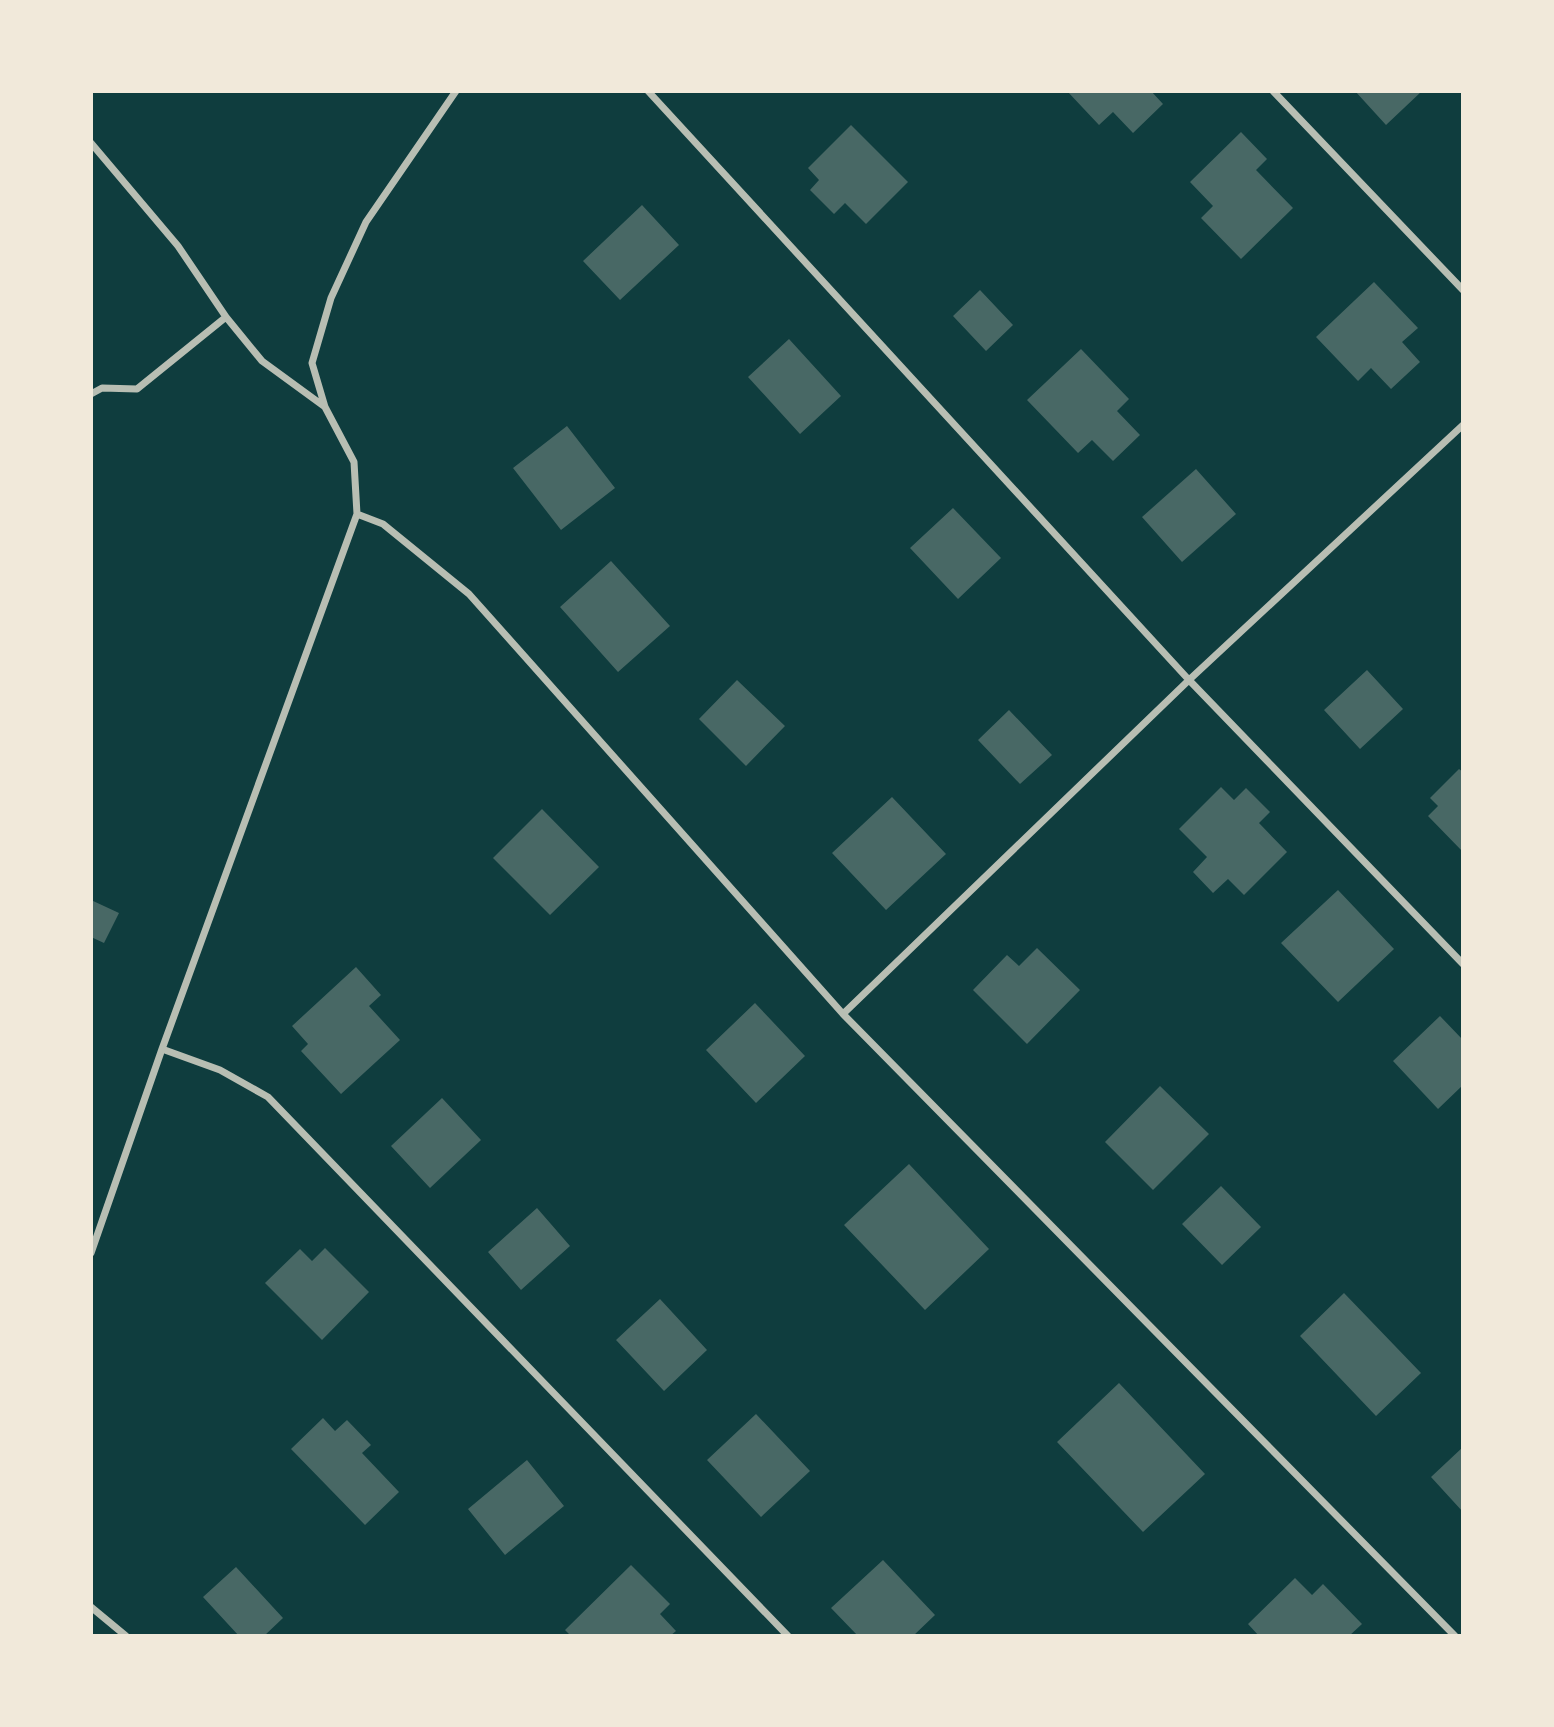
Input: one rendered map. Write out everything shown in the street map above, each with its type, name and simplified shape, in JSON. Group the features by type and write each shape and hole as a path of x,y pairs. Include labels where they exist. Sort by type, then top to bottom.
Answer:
{"street":[{"path":"91,1253 162,1048 356,514 354,462 325,407 312,363 331,298 366,222 456,91"},
{"path":"648,91 1189,680 1463,964"},
{"path":"1273,91 1463,290"},
{"path":"91,143 178,246 226,317 262,361 325,407"},
{"path":"91,394 102,388 137,389 226,317"},
{"path":"843,1014 1189,680 1463,425"},
{"path":"356,514 383,524 469,594 843,1014 1454,1636"},
{"path":"162,1048 220,1070 268,1097 788,1636"},
{"path":"91,1607 127,1636"}],"building":[{"path":"1067,91 1151,91 1163,104 1133,133 1113,112 1099,125"},
{"path":"1355,91 1422,91 1386,125"},
{"path":"851,125 908,182 866,224 845,203 834,214 810,190 819,180 808,168"},
{"path":"1241,132 1267,159 1256,170 1293,208 1241,259 1201,218 1213,206 1190,182"},
{"path":"642,205 679,245 620,300 583,261"},
{"path":"1374,282 1418,328 1402,342 1420,362 1391,389 1371,368 1358,381 1316,337"},
{"path":"980,290 1013,325 986,351 953,316"},
{"path":"789,339 841,396 800,434 748,377"},
{"path":"1081,349 1129,399 1117,411 1140,435 1113,461 1092,440 1078,453 1027,400"},
{"path":"567,426 615,488 561,530 513,468"},
{"path":"1196,469 1236,514 1182,562 1142,517"},
{"path":"953,508 1001,558 958,599 910,548"},
{"path":"611,561 670,626 618,672 560,607"},
{"path":"1367,670 1403,709 1360,749 1324,710"},
{"path":"737,680 785,726 746,766 699,719"},
{"path":"1009,710 1052,755 1020,784 978,740"},
{"path":"1459,769 1463,772 1463,852 1428,816 1438,806 1430,798"},
{"path":"1221,787 1234,800 1246,788 1270,812 1259,823 1287,852 1244,895 1228,879 1213,893 1193,872 1207,857 1179,829"},
{"path":"892,797 946,854 886,910 832,853"},
{"path":"542,809 599,867 550,915 493,858"},
{"path":"1338,890 1394,949 1338,1002 1281,943"},
{"path":"91,900 119,913 104,943 91,937"},
{"path":"1037,948 1080,990 1027,1044 973,990 1007,955 1019,966"},
{"path":"356,967 381,995 369,1006 400,1040 341,1094 301,1051 308,1044 292,1026"},
{"path":"755,1003 805,1056 756,1103 706,1050"},
{"path":"1440,1016 1463,1040 1463,1085 1438,1109 1393,1061"},
{"path":"1160,1086 1209,1134 1153,1190 1105,1142"},
{"path":"442,1098 481,1140 430,1188 391,1146"},
{"path":"909,1164 989,1249 925,1310 844,1225"},
{"path":"1221,1186 1261,1227 1222,1265 1182,1224"},
{"path":"537,1208 570,1246 521,1290 488,1252"},
{"path":"325,1248 369,1292 322,1340 265,1283 300,1249 312,1261"},
{"path":"1344,1293 1421,1373 1376,1416 1300,1336"},
{"path":"660,1299 707,1350 664,1391 616,1340"},
{"path":"1119,1383 1205,1474 1143,1532 1057,1442"},
{"path":"756,1414 810,1471 761,1517 707,1460"},
{"path":"323,1418 335,1431 347,1420 371,1445 362,1453 399,1492 365,1525 291,1449"},
{"path":"1463,1447 1463,1512 1431,1477"},
{"path":"527,1460 564,1506 505,1555 468,1509"},
{"path":"883,1560 935,1615 913,1636 858,1636 831,1608"},
{"path":"631,1565 670,1604 660,1614 676,1631 670,1636 571,1636 565,1630"},
{"path":"236,1567 283,1618 264,1636 239,1636 203,1597"},
{"path":"1295,1578 1312,1595 1323,1584 1362,1624 1349,1636 1259,1636 1248,1624"}]}
